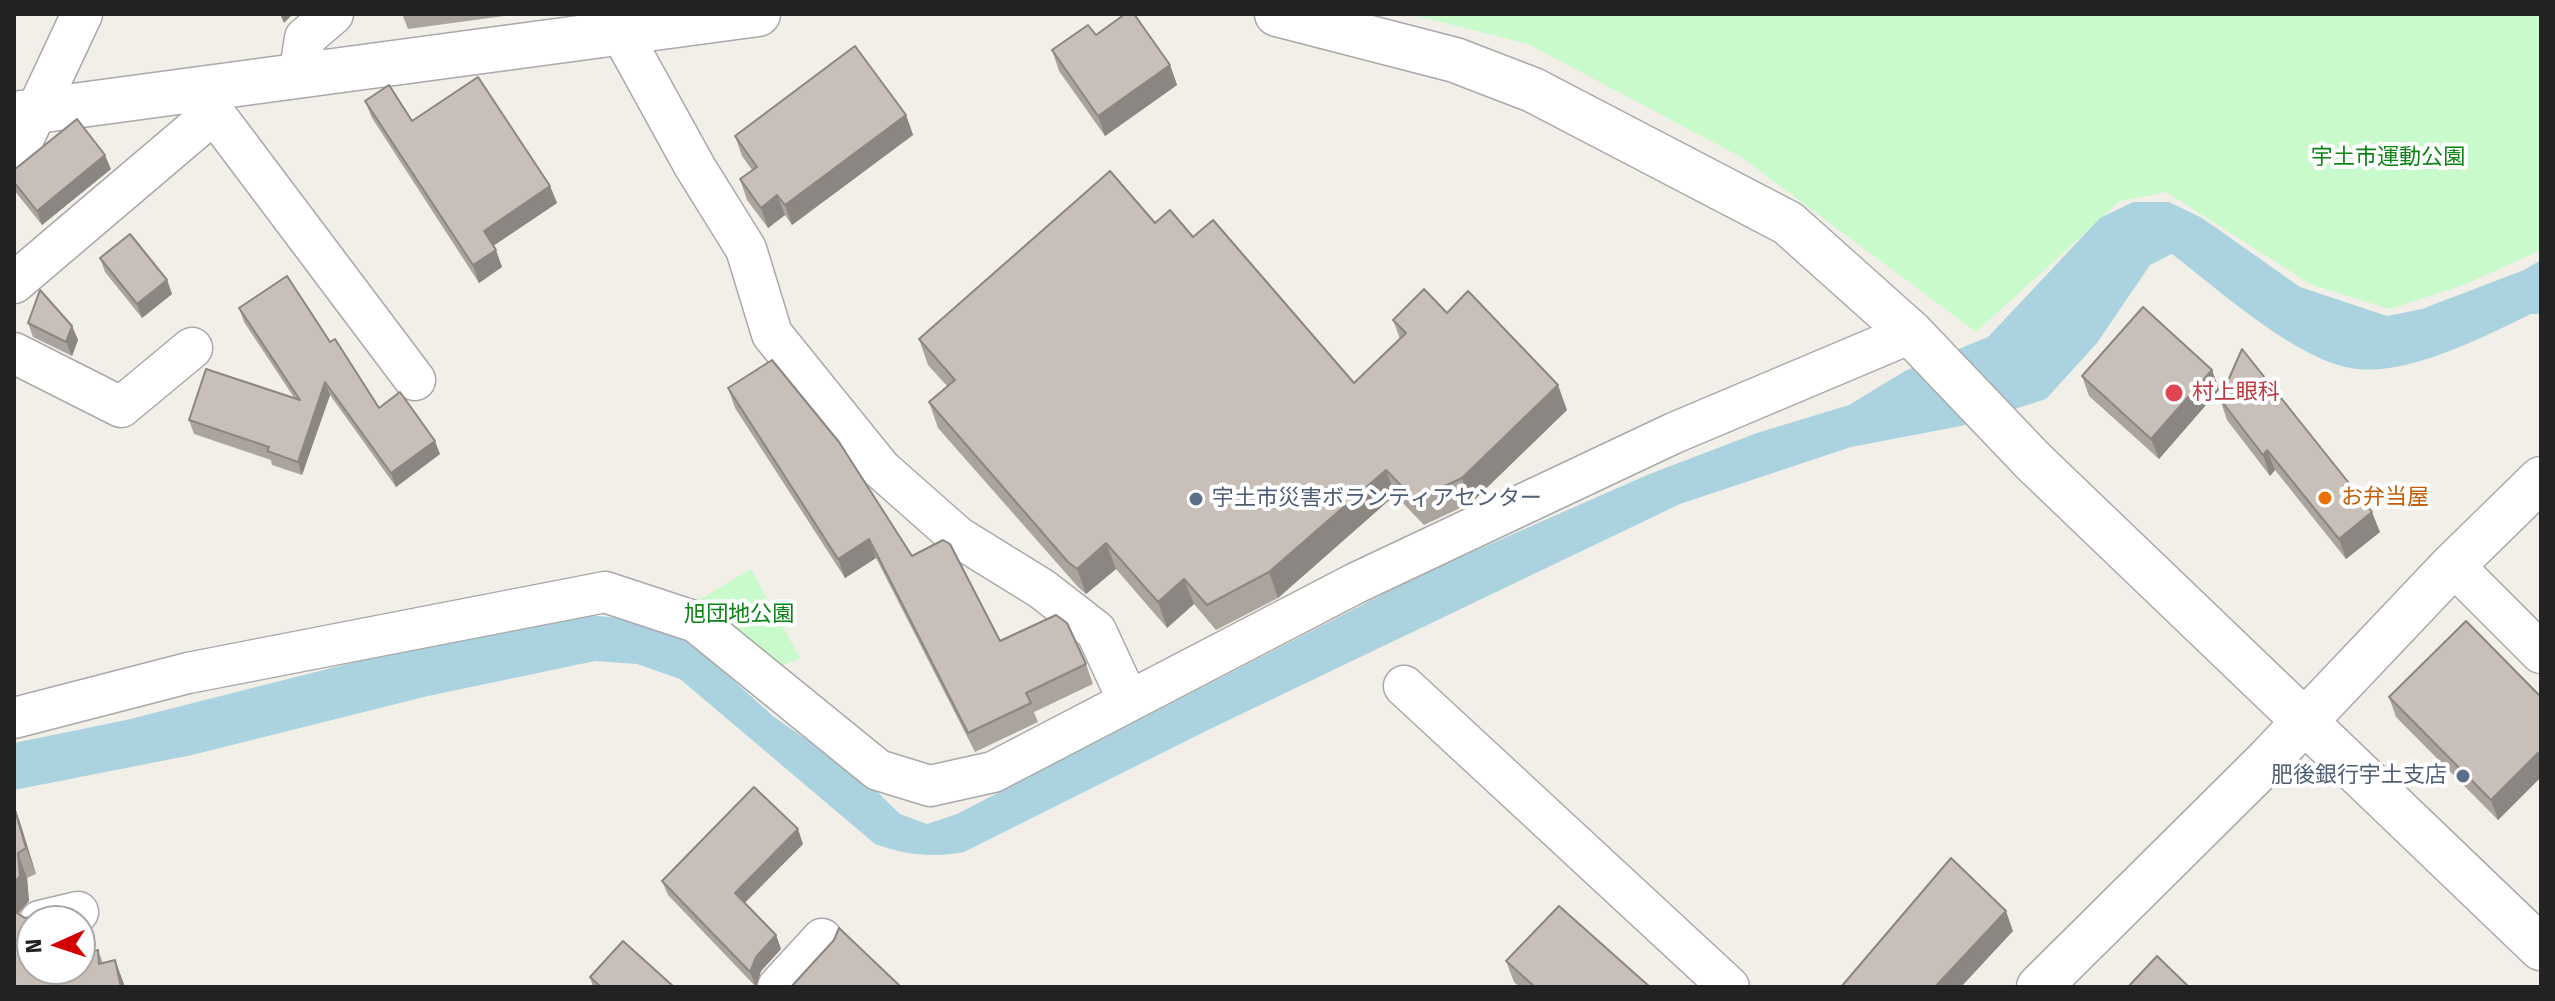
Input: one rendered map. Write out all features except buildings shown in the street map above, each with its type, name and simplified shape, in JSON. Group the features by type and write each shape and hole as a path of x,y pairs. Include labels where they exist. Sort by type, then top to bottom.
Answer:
{"street":[{"path":"14,159 26,113 82,14"},
{"path":"299,77 305,38 333,14"},
{"path":"26,113 214,101 299,77 613,22 758,14"},
{"path":"1277,14 1455,60 1545,96 1788,223 1911,333 2033,461 2307,720 2541,948"},
{"path":"613,22 695,167 746,249 772,334 881,469 958,537 1042,589 1096,631 1128,700"},
{"path":"14,283 214,101"},
{"path":"214,101 415,380"},
{"path":"14,718 188,673 605,592 696,622 878,770 930,786 993,772 1356,583 1659,440 1911,333"},
{"path":"14,353 121,407 192,348"},
{"path":"2039,987 2307,720 2453,565 2541,479"},
{"path":"2453,565 2541,653"},
{"path":"1404,686 1729,987"},
{"path":"778,987 822,939"}],"green space":[{"name":"宇土市運動公園","path":"1409,14 2541,14 2541,250 2466,284 2390,309 2312,285 2166,192 2120,201 1976,332 1741,157 1528,44"},
{"name":"旭団地公園","path":"751,569 800,658 761,675 697,601"}],"water":[{"path":"2133,202 2169,202 2202,218 2300,287 2387,316 2422,309 2524,270 2541,260 2541,314 2531,314 2467,344 2419,361 2395,367 2351,368 2329,362 2282,337 2172,254 2150,265 2097,343 2046,399 1961,426 1851,447 1680,504 1210,729 964,852 919,854 875,844 680,679 637,664 595,661 428,696 192,755 14,790 14,743 126,720 509,623 573,614 647,620 683,635 773,716 868,783 900,814 927,824 957,814 1418,576 1647,475 1757,433 1849,405 1905,371 1988,337 2100,218"}],"place":[{"name":"村上眼科","path":"2174,393"},
{"name":"お弁当屋","path":"2325,498"},
{"name":"宇土市災害ボランティアセンター","path":"1196,499"},
{"name":"肥後銀行宇土支店","path":"2463,776"}]}
